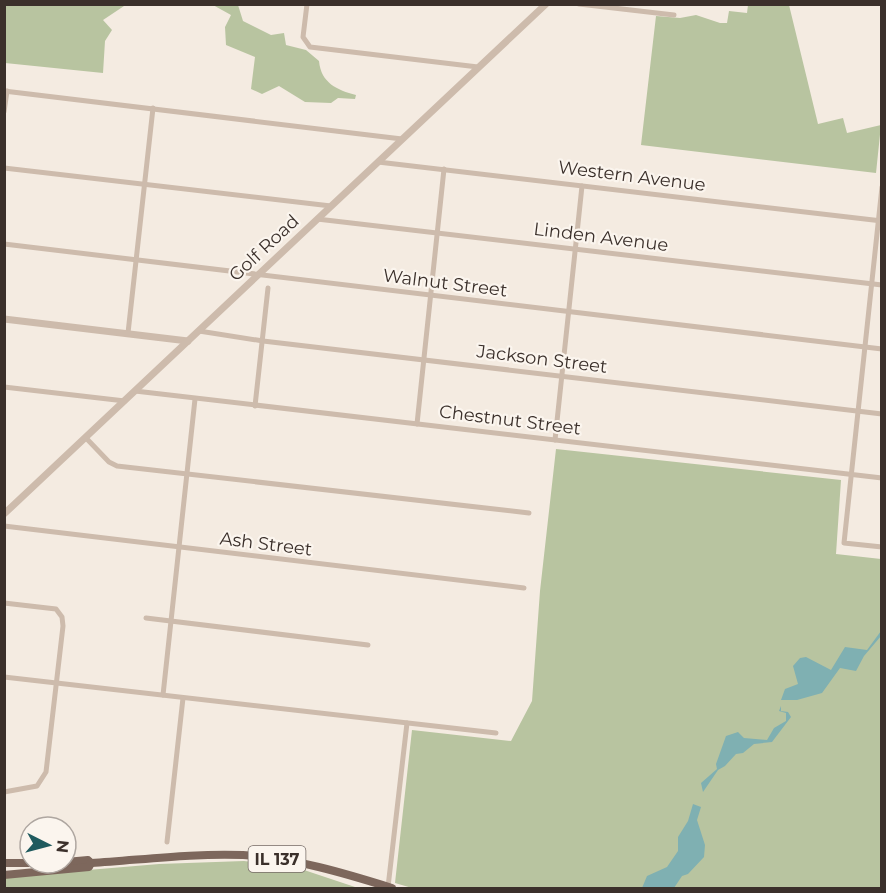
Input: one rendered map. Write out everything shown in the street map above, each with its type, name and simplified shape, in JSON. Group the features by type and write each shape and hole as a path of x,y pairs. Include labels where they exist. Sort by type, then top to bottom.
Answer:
{"main road":[{"name":"IL 137","path":"78,861 88,860 91,863 189,855 244,855 301,862 390,888"},
{"name":"IL 137","path":"4,875 89,867 91,863"}],"street":[{"path":"307,4 304,41 310,47 478,67"},
{"name":"Golf Road","path":"4,514 546,4"},
{"path":"579,4 674,15"},
{"path":"4,112 6,91 402,139"},
{"path":"128,333 153,108"},
{"name":"Western Avenue","path":"378,162 880,220"},
{"path":"4,168 331,206"},
{"path":"417,424 444,170"},
{"path":"555,440 582,186"},
{"path":"882,187 844,543 882,547"},
{"name":"Linden Avenue","path":"317,219 882,285"},
{"name":"Walnut Street","path":"4,244 882,349"},
{"path":"255,406 268,288"},
{"path":"4,319 188,341"},
{"name":"Jackson Street","path":"199,331 262,341 882,414"},
{"path":"4,387 124,401"},
{"name":"Chestnut Street","path":"135,391 882,478"},
{"path":"163,695 195,399"},
{"path":"86,438 109,462 117,466 529,513"},
{"name":"Ash Street","path":"4,526 180,549 524,588"},
{"path":"4,603 51,608 60,614 63,626 46,772 37,786 4,792"},
{"path":"146,618 368,645"},
{"path":"4,677 496,734"},
{"path":"167,842 183,698"},
{"path":"390,888 407,723"}],"green space":[{"path":"5,4 150,5 124,6 103,20 112,30 105,41 103,73 5,63"},
{"path":"213,5 238,5 243,21 271,35 284,33 286,45 306,50 319,61 323,75 331,84 342,91 356,95 355,99 338,98 331,103 305,102 279,86 262,94 251,89 255,57 226,45 225,27 231,15"},
{"path":"748,5 789,5 818,124 843,118 847,133 881,125 876,173 641,145 656,16 680,18 696,15 727,23 729,11 747,13"},
{"path":"556,449 841,480 836,554 881,559 881,888 412,888 395,883 412,730 511,741 532,701 540,591"},
{"path":"244,861 298,868 358,888 5,888 5,877 78,875 78,871 159,864"}],"water":[{"path":"881,631 881,636 864,656 856,671 840,668 822,693 797,700 781,700 785,689 798,684 793,666 800,658 806,657 831,670 845,647 867,650"},
{"path":"781,706 781,711 788,712 791,717 772,742 754,744 743,753 736,754 718,770 703,792 701,783 717,769 716,764 726,736 738,732 744,738 767,740 774,728 786,721 786,713 779,711"},
{"path":"693,804 701,807 697,820 705,845 704,857 688,874 682,876 674,888 642,888 647,876 667,867 678,851 678,837 688,821"}]}
